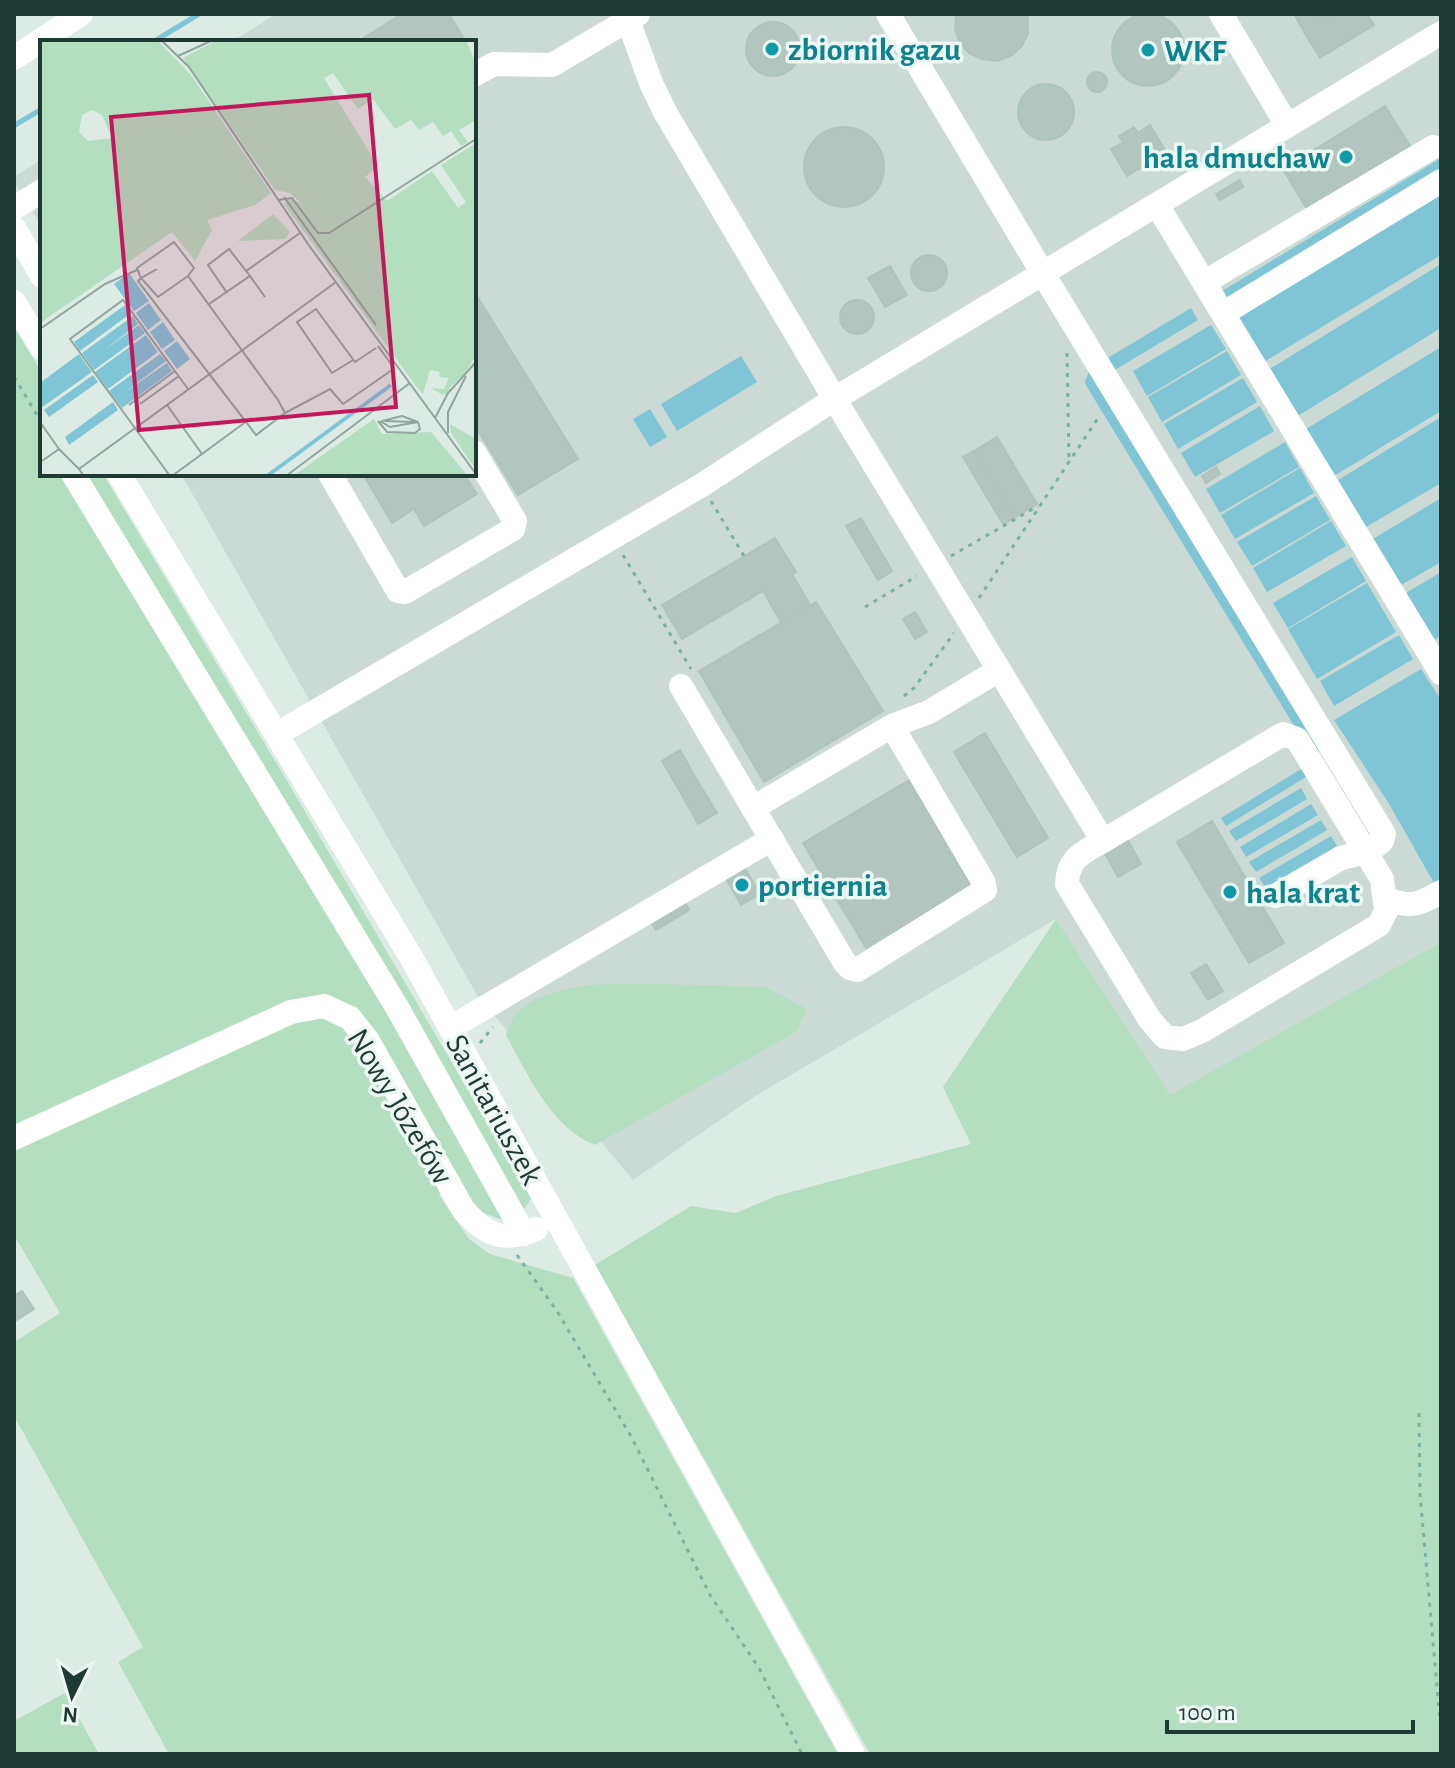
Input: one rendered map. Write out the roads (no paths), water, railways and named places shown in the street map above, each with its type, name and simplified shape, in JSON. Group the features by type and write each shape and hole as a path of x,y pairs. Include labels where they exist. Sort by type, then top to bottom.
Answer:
{"street":[{"path":"41,40 81,14"},
{"path":"888,14 1384,834 1382,841 1367,852 1341,858 1275,896"},
{"path":"1221,14 1287,125"},
{"path":"476,74 494,64 552,65 633,17 658,98 1103,841"},
{"path":"277,734 702,485 836,398 1441,33"},
{"path":"14,58 40,41"},
{"path":"1205,282 1433,147"},
{"path":"1224,313 1441,181"},
{"path":"14,208 40,192"},
{"path":"1157,205 1441,673"},
{"path":"14,228 40,273"},
{"path":"14,302 40,345"},
{"path":"331,476 398,591 405,592 513,529 515,521 476,455"},
{"path":"74,476 398,1009 512,1236 557,1220"},
{"name":"Sanitariuszek","path":"120,476 411,957 853,1754"},
{"path":"753,808 892,726 929,712 999,670"},
{"path":"681,686 850,968 857,970 985,890 984,883 892,726"},
{"path":"1283,734 1297,739 1367,852 1382,879 1386,911 1379,925 1202,1031 1183,1039 1165,1037 1150,1020 1067,884 1067,870 1073,861 1103,841 1283,734"},
{"path":"450,1028 772,839"},
{"path":"1386,899 1406,906 1421,904 1441,892"},
{"name":"Nowy Józefów","path":"14,1138 291,1012 324,1006 350,1018 368,1041 463,1209 479,1227 512,1236"}],"water":[{"path":"1441,158 1441,173 1229,302 1222,291"},
{"path":"1441,192 1441,255 1264,362 1236,315"},
{"path":"1441,264 1441,328 1296,417 1268,370"},
{"path":"1191,308 1198,320 1113,371 1106,359"},
{"path":"1211,325 1226,349 1147,396 1133,371"},
{"path":"1441,347 1441,411 1334,476 1306,429"},
{"path":"1227,351 1241,375 1162,422 1148,397"},
{"path":"741,356 757,382 677,431 661,404"},
{"path":"1089,371 1319,752 1312,755 1087,387 1085,382"},
{"path":"1243,378 1257,402 1178,449 1164,424"},
{"path":"1260,406 1274,431 1195,477 1181,453"},
{"path":"650,409 667,437 650,447 633,419"},
{"path":"1441,417 1441,483 1366,527 1338,480"},
{"path":"1285,442 1299,467 1220,513 1206,489"},
{"path":"1300,468 1314,493 1235,539 1221,515"},
{"path":"1316,496 1330,520 1252,566 1237,542"},
{"path":"1441,498 1441,562 1401,585 1373,539"},
{"path":"1331,521 1346,546 1267,592 1253,568"},
{"path":"1352,557 1366,581 1288,628 1273,603"},
{"path":"1441,572 1441,636 1434,640 1406,593"},
{"path":"1367,583 1396,632 1317,679 1288,629"},
{"path":"1399,635 1413,659 1334,706 1320,681"},
{"path":"1421,669 1441,700 1441,879 1434,883 1388,802 1334,720"},
{"path":"1306,766 1311,774 1226,826 1221,818"},
{"path":"1301,788 1307,799 1236,841 1229,831"},
{"path":"1311,804 1318,815 1246,857 1240,847"},
{"path":"1321,820 1327,830 1256,872 1249,862"},
{"path":"1331,836 1337,846 1266,888 1259,878"}],"waterway":[{"path":"156,40 199,14"},
{"path":"15,125 40,110"}],"place":[{"name":"zbiornik gazu","path":"772,49"},
{"name":"WKF","path":"1148,50"},
{"name":"hala dmuchaw","path":"1346,157"},
{"name":"portiernia","path":"742,885"},
{"name":"hala krat","path":"1230,892"}]}
